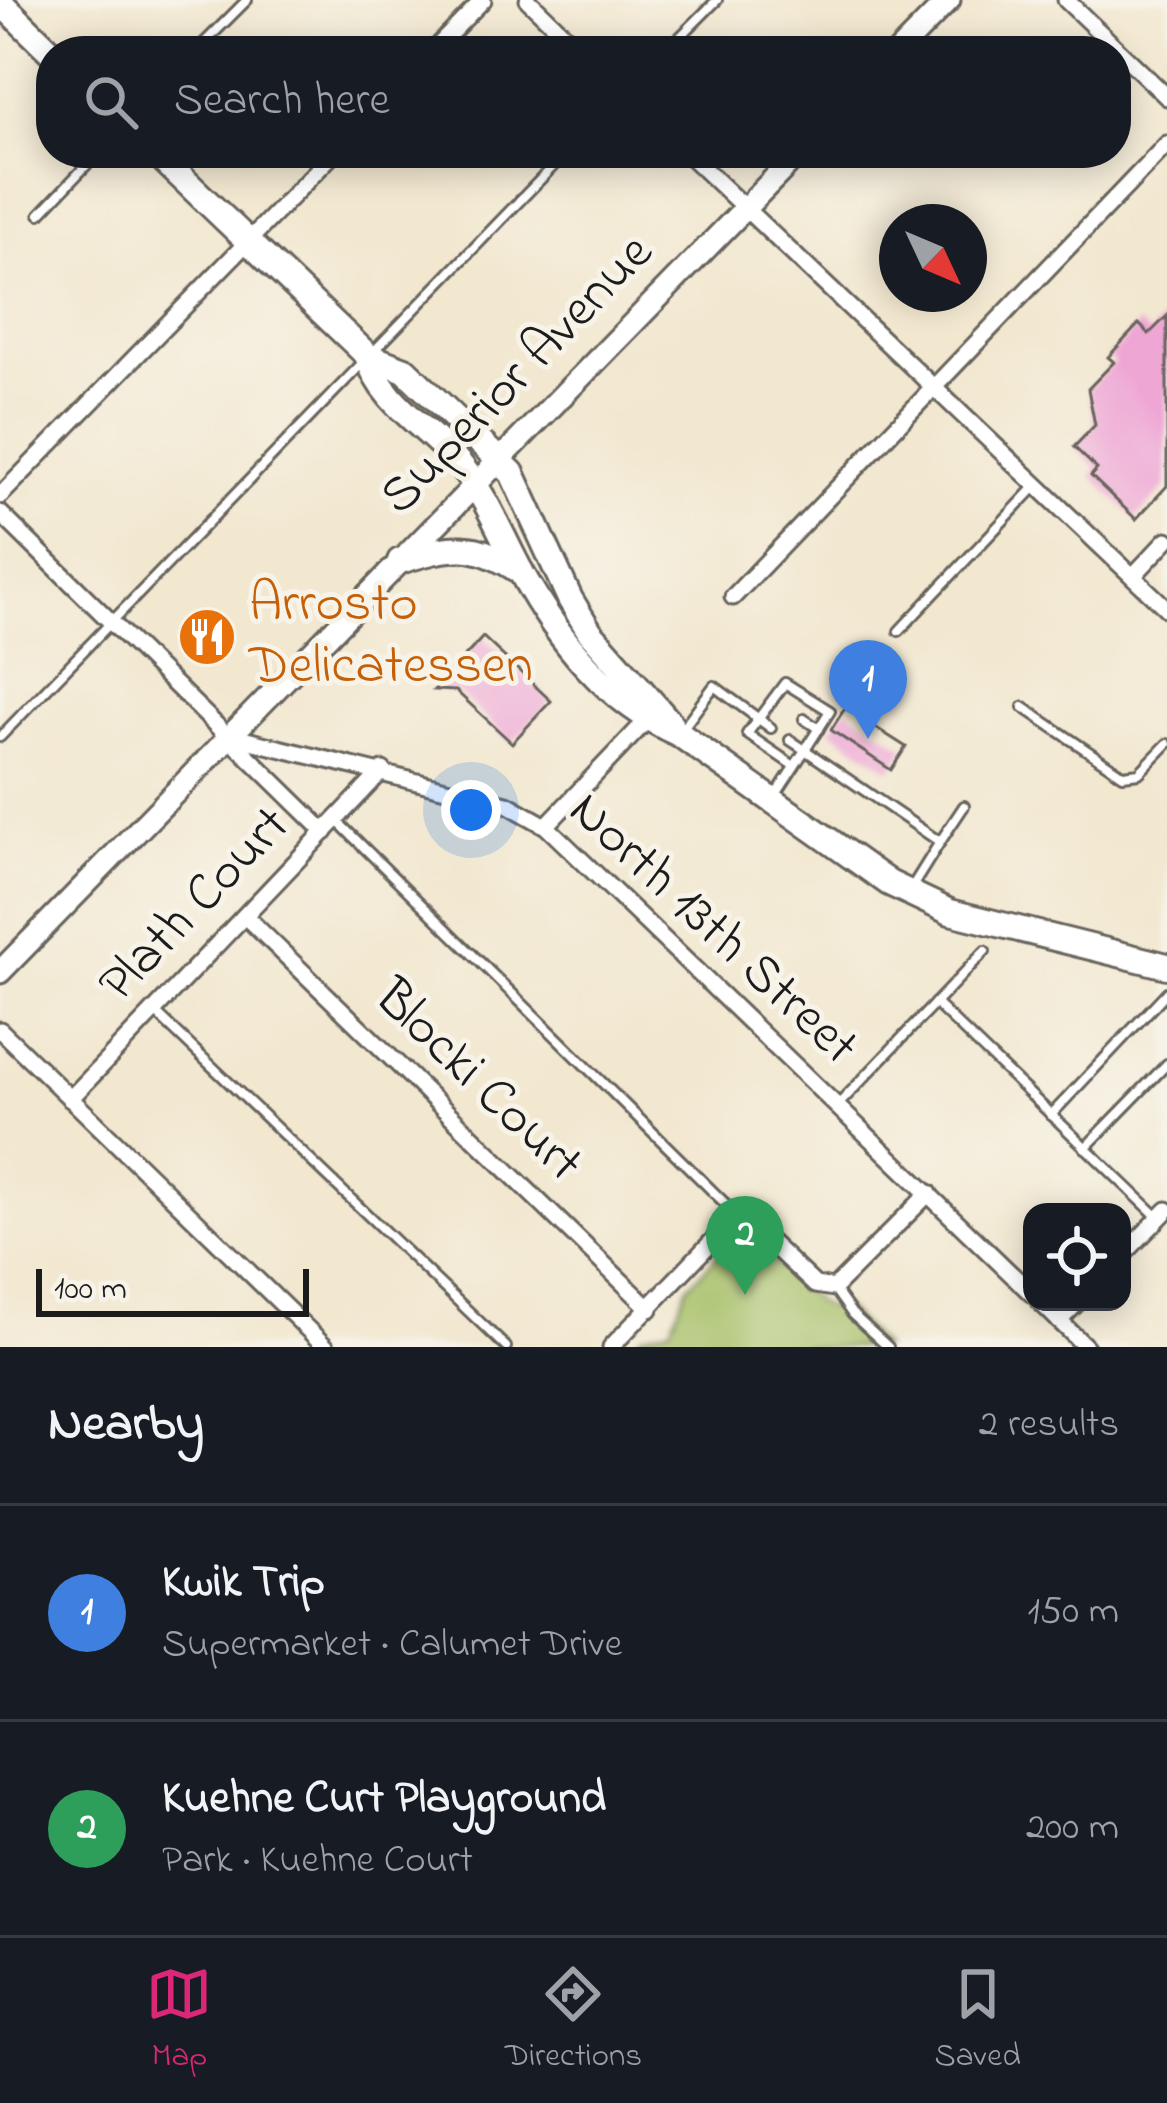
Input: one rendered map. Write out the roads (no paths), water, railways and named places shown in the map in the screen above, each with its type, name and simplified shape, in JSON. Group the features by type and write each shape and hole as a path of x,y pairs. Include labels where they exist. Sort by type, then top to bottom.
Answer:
{"main road":[{"path":"6,8 36,37"},
{"path":"172,168 368,356 394,400 445,447 476,484 522,572 591,674 647,720 679,734 908,893 950,912 1167,966"},
{"path":"368,356 404,370 512,473 590,632 679,734"},
{"path":"400,561 460,546 490,553 522,572"}],"street":[{"path":"448,36 483,0"},
{"path":"528,0 565,36"},
{"path":"914,36 949,0"},
{"path":"1066,0 1103,36"},
{"path":"1131,62 1167,97"},
{"path":"733,597 1167,144"},
{"path":"0,496 319,168"},
{"path":"703,168 1167,608"},
{"name":"Superior Avenue","path":"0,972 784,168"},
{"path":"0,513 330,826"},
{"path":"1133,576 1167,541"},
{"path":"546,826 647,720"},
{"name":"North 13th Street","path":"230,736 506,804 546,826 1023,1285"},
{"name":"Plath Court","path":"70,1099 383,770"},
{"name":"Blocki Court","path":"245,916 650,1309"},
{"path":"0,1030 326,1347"},
{"path":"611,1347 723,1230 750,1228 815,1285 834,1288 929,1193"},
{"path":"1131,1247 1163,1214"},
{"path":"1049,1311 1086,1347"},
{"path":"1059,1321 1069,1311"}],"lane":[{"path":"211,36 247,0"},
{"path":"681,36 717,0"},
{"path":"40,214 84,168"},
{"path":"0,737 551,168"},
{"path":"898,631 1036,486"},
{"path":"772,800 830,711 784,683 747,734 794,766"},
{"path":"679,734 714,686 771,728"},
{"path":"774,699 785,707"},
{"path":"1023,707 1123,775 1138,773 1167,744"},
{"path":"804,719 819,729"},
{"path":"790,740 940,842"},
{"path":"908,893 964,806"},
{"path":"330,826 750,1228"},
{"path":"838,1105 985,951"},
{"path":"1052,1115 1167,992"},
{"path":"935,1004 1085,1148 1163,1214"},
{"path":"154,1011 506,1347"},
{"path":"1085,1148 1167,1064"},
{"path":"834,1288 852,1314 888,1347"}],"place":[{"name":"Arrosto Delicatessen","path":"207,637"},
{"name":"Kwik Trip","path":"868,739"},
{"name":"Kuehne Curt Playground","path":"745,1295"}]}
